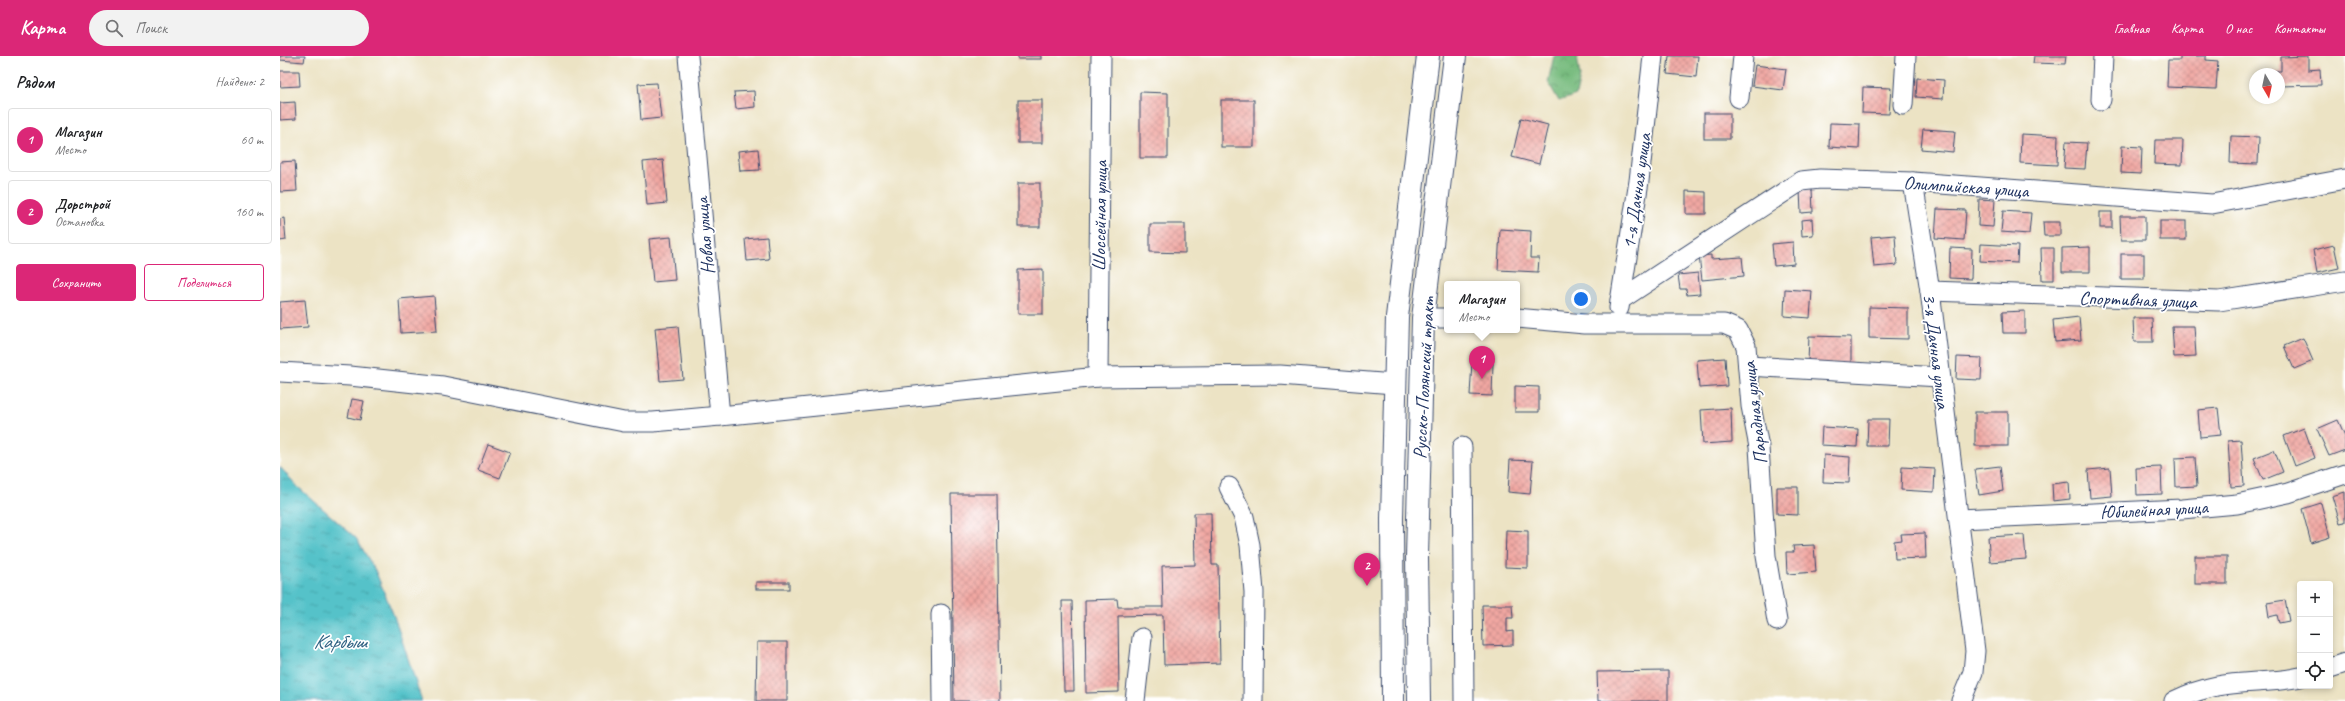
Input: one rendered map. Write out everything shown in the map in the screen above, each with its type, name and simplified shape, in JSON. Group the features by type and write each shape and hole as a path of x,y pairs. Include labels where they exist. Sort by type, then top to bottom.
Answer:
{"main road":[{"name":"Русско-Полянский тракт","path":"1393,701 1392,519 1394,384 1397,317 1428,56"},
{"name":"Русско-Полянский тракт","path":"1419,701 1417,557 1424,318 1454,56"}],"street":[{"name":"Новая улица","path":"688,56 720,416"},
{"name":"Шоссейная улица","path":"1098,377 1101,56"},
{"name":"1-я Дачная улица","path":"1615,325 1639,181 1653,56"},
{"path":"1739,98 1743,56"},
{"path":"1903,105 1906,56"},
{"path":"2101,100 2103,56"},
{"name":"Олимпийская улица","path":"1620,300 1801,181 1820,179 1913,182 2212,204 2345,179"},
{"name":"3-я Дачная улица","path":"1913,182 1930,291 1975,651 1973,672 1961,701"},
{"name":"Спортивная улица","path":"1930,291 2219,301 2345,282"},
{"path":"1424,318 1444,318"},
{"name":"Парадная улица","path":"1520,318 1615,325 1724,324 1738,330 1746,346 1751,406 1759,447 1766,556 1777,621"},
{"path":"1748,366 1940,377"},
{"path":"280,372 350,376 443,386 624,422 653,422 720,416 1098,377 1280,375 1394,384"},
{"path":"1462,447 1464,701"},
{"name":"Юбилейная улица","path":"1959,519 2182,509 2237,504 2262,500 2345,474"},
{"path":"1229,488 1244,517 1250,545 1254,592 1253,701"},
{"path":"941,614 942,701"},
{"path":"1135,701 1142,638"},
{"path":"2333,667 2345,663"},
{"path":"2174,701 2196,691 2218,686 2280,682 2297,678"}],"green space":[{"path":"1554,56 1577,56 1580,77 1576,95 1559,101 1548,82"}],"water":[{"name":"Карбыш","path":"280,467 298,487 356,538 375,570 394,616 422,701 280,701"}],"building":[{"path":"280,56 305,56 304,62 280,60"},
{"path":"1018,56 1041,56 1041,59 1018,59"},
{"path":"1669,56 1698,56 1696,77 1667,74"},
{"path":"2034,56 2066,56 2065,64 2033,63"},
{"path":"2180,56 2206,56 2206,60 2218,61 2216,89 2167,87 2168,60 2180,60"},
{"path":"2308,56 2308,70 2320,69 2321,85 2285,86 2285,68 2281,68 2281,57"},
{"path":"1755,65 1786,69 1783,90 1752,86"},
{"path":"280,71 299,71 300,86 280,87"},
{"path":"1917,78 1944,80 1943,99 1916,97"},
{"path":"657,83 661,118 641,120 638,84"},
{"path":"1863,87 1891,88 1889,114 1862,113"},
{"path":"754,91 755,107 736,109 734,92"},
{"path":"1140,92 1168,93 1168,158 1140,158"},
{"path":"1018,100 1042,100 1042,143 1018,143"},
{"path":"1221,100 1254,100 1254,147 1221,147"},
{"path":"295,102 296,119 280,120 280,103"},
{"path":"1704,113 1730,113 1730,139 1704,139"},
{"path":"1521,118 1548,125 1539,164 1512,157"},
{"path":"1830,123 1860,124 1859,149 1829,147"},
{"path":"1923,129 1955,131 1953,152 1921,149"},
{"path":"2021,134 2058,136 2057,165 2020,163"},
{"path":"2231,136 2259,137 2258,164 2230,163"},
{"path":"2155,140 2183,140 2182,165 2154,164"},
{"path":"2066,142 2087,143 2085,169 2064,168"},
{"path":"2122,146 2142,147 2141,174 2121,173"},
{"path":"758,149 760,170 740,171 738,151"},
{"path":"663,160 667,203 647,205 643,162"},
{"path":"295,161 297,191 280,192 280,162"},
{"path":"1018,183 1040,183 1040,227 1018,227"},
{"path":"1812,189 1813,212 1801,213 1800,190"},
{"path":"1686,191 1706,192 1706,214 1686,214"},
{"path":"1979,199 1995,200 1993,227 1978,226"},
{"path":"1937,209 1966,210 1964,240 1935,238"},
{"path":"2003,211 2031,213 2029,234 2001,232"},
{"path":"2100,212 2112,212 2112,228 2100,228"},
{"path":"2120,216 2145,216 2145,240 2121,240"},
{"path":"284,218 286,240 280,241 280,219"},
{"path":"1812,219 1813,235 1802,236 1801,220"},
{"path":"2160,221 2186,221 2186,240 2160,240"},
{"path":"2043,222 2060,222 2060,236 2044,236"},
{"path":"1150,224 1185,224 1185,253 1150,252"},
{"path":"1500,229 1531,231 1530,258 1539,258 1538,272 1498,270"},
{"path":"1895,235 1897,265 1874,267 1871,237"},
{"path":"671,237 675,280 653,282 649,239"},
{"path":"767,237 769,259 747,261 745,239"},
{"path":"1793,242 1794,264 1774,266 1772,244"},
{"path":"1981,244 2018,246 2017,263 1980,261"},
{"path":"2334,245 2339,268 2317,273 2313,250"},
{"path":"2090,247 2090,272 2062,272 2062,248"},
{"path":"1950,248 1972,249 1971,279 1949,278"},
{"path":"2041,248 2054,248 2054,280 2042,280"},
{"path":"2121,254 2144,254 2144,279 2121,279"},
{"path":"1711,255 1711,259 1742,257 1744,276 1702,280 1699,256"},
{"path":"1043,269 1043,314 1018,314 1018,270"},
{"path":"1698,273 1700,294 1687,295 1686,289 1680,289 1678,275"},
{"path":"1785,289 1812,291 1810,318 1784,316"},
{"path":"434,296 437,331 401,333 399,299"},
{"path":"305,300 308,327 280,329 280,302"},
{"path":"1869,307 1908,308 1908,339 1869,338"},
{"path":"2025,311 2025,333 2003,333 2002,312"},
{"path":"2079,317 2081,340 2055,342 2053,320"},
{"path":"2133,318 2152,318 2153,342 2134,342"},
{"path":"678,326 683,379 660,381 655,328"},
{"path":"2172,326 2194,326 2196,356 2174,357"},
{"path":"1809,336 1851,337 1851,364 1808,363"},
{"path":"2303,338 2313,361 2294,369 2284,346"},
{"path":"1957,357 1982,358 1981,380 1956,379"},
{"path":"1725,358 1727,386 1699,388 1697,360"},
{"path":"1472,362 1493,363 1492,396 1470,395"},
{"path":"1515,386 1539,387 1539,412 1515,412"},
{"path":"352,399 364,401 360,420 348,417"},
{"path":"1731,408 1732,442 1703,444 1701,410"},
{"path":"2218,408 2221,435 2200,437 2198,410"},
{"path":"1975,412 2008,412 2008,446 1975,446"},
{"path":"1868,419 1889,419 1888,446 1867,446"},
{"path":"2338,420 2345,436 2345,450 2329,456 2317,429"},
{"path":"1822,427 1858,429 1857,447 1821,445"},
{"path":"2304,428 2315,458 2295,466 2284,436"},
{"path":"2241,440 2244,486 2231,487 2228,441"},
{"path":"488,444 510,452 500,478 478,470"},
{"path":"2274,450 2283,472 2263,480 2254,458"},
{"path":"1824,455 1850,457 1849,483 1823,482"},
{"path":"2195,457 2197,486 2176,487 2175,458"},
{"path":"1510,460 1533,461 1530,494 1508,492"},
{"path":"2000,466 2003,491 1979,495 1975,469"},
{"path":"1902,467 1935,469 1934,492 1901,490"},
{"path":"2161,467 2162,494 2137,495 2136,468"},
{"path":"2110,468 2112,496 2090,498 2088,470"},
{"path":"2069,482 2070,499 2053,501 2052,484"},
{"path":"1777,487 1798,487 1798,515 1777,514"},
{"path":"2345,492 2345,522 2340,523 2332,496"},
{"path":"951,494 997,494 1000,701 954,701"},
{"path":"2321,503 2330,537 2311,543 2302,509"},
{"path":"1194,513 1211,513 1212,565 1218,565 1220,663 1164,665 1163,615 1118,616 1119,692 1086,693 1085,600 1117,599 1118,607 1163,607 1162,566 1195,565"},
{"path":"1506,530 1528,531 1528,568 1505,567"},
{"path":"1925,533 1926,558 1895,559 1894,541 1902,540 1901,534"},
{"path":"2024,535 2026,559 1990,562 1988,537"},
{"path":"1814,545 1816,572 1787,574 1786,552 1794,552 1793,546"},
{"path":"2195,556 2227,556 2227,584 2195,584"},
{"path":"756,582 789,582 789,589 756,589"},
{"path":"2285,600 2289,621 2279,623 2277,615 2269,617 2267,603"},
{"path":"1062,601 1072,601 1074,691 1064,691"},
{"path":"1482,605 1512,605 1513,618 1507,618 1507,632 1513,631 1513,645 1483,646"},
{"path":"757,642 787,642 787,701 756,701"},
{"path":"1668,671 1668,701 1598,701 1597,672"}],"place":[{"name":"Магазин","path":"1482,379"},
{"name":"Дорстрой","path":"1367,586"}]}
